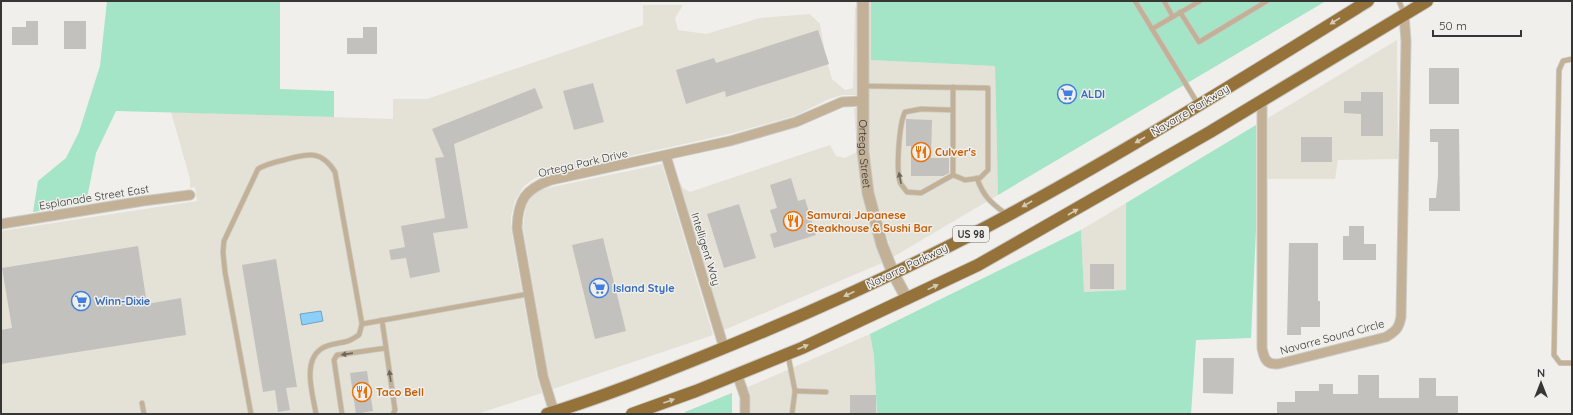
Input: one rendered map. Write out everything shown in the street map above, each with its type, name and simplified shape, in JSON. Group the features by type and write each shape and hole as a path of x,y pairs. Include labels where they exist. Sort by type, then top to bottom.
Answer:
{"highway":[{"name":"Navarre Parkway","path":"550,413 644,380 724,348 784,323 893,273 1007,215 1199,105 1368,1"},
{"name":"US 98","path":"632,414 788,353 907,299 992,258 1262,101 1428,1"}],"street":[{"name":"Ortega Street","path":"862,1 863,152 868,193 882,245 893,273 907,299"},
{"name":"Navarre Sound Circle","path":"1262,101 1262,348 1264,358 1268,363 1278,364 1386,338 1400,326 1401,317 1406,40 1404,15"},
{"name":"Ortega Park Drive","path":"550,413 517,228 520,203 528,191 537,185 551,180 730,141 796,122 842,102 862,101"},
{"name":"Intelligent Way","path":"666,156 724,348"},
{"name":"Esplanade Street East","path":"1,224 190,195"},
{"path":"737,374 745,397 745,414"}],"lane":[{"path":"1135,1 1199,105"},
{"path":"1164,1 1172,17"},
{"path":"1152,29 1200,1"},
{"path":"1180,12 1199,42 1267,1"},
{"path":"1399,1 1404,15"},
{"path":"1572,59 1563,61 1559,70 1554,355 1560,363 1572,364"},
{"path":"862,86 988,88 988,170 980,178 965,180 953,175"},
{"path":"953,87 953,175"},
{"path":"953,110 921,109 905,112 901,120 899,169 900,183 907,192 921,193 953,175"},
{"path":"251,414 225,272 222,252 224,241 258,169 265,165 307,154 319,156 330,163 335,172 362,324 359,335 348,341 326,346 320,349 314,356 311,366 310,382 316,414"},
{"path":"977,178 982,191 993,205 1007,215"},
{"path":"362,324 528,294"},
{"path":"382,320 395,410 393,414"},
{"path":"342,414 334,360 337,355 386,348"},
{"path":"788,353 795,391 792,414"},
{"path":"795,391 826,392"},
{"path":"142,403 144,414"}],"shaded area":[{"path":"868,1 871,1 872,60 995,66 998,195 893,257 874,192 869,152"},
{"path":"643,5 683,5 675,18 678,30 706,34 760,18 810,14 820,24 826,58 832,79 845,90 853,88 855,7 857,8 856,95 842,95 829,99 795,116 729,134 549,174 535,178 524,186 515,201 511,216 511,229 537,377 542,393 477,414 1,414 1,231 197,201 195,187 190,188 190,179 171,112 393,119 393,99 427,99 643,25"},
{"path":"1397,40 1398,159 1338,160 1335,179 1268,179 1268,118"},
{"path":"854,108 856,108 857,152"},
{"path":"830,145 836,156 845,158 857,152 862,194 882,263 724,330 679,180 683,188 690,192"},
{"path":"662,164 713,335 553,389 548,374 523,227 526,206 532,196 539,191"},
{"path":"1126,203 1127,290 1084,292 1081,230"},
{"path":"870,334 874,356 877,414 751,414 751,397 748,387"}],"green space":[{"path":"107,1 280,1 280,89 334,91 334,117 116,111 96,153 86,203 33,212 38,181 66,158 79,132 100,66"},
{"path":"871,1 1326,1 998,195 995,66 871,60"},
{"path":"1256,125 1256,230 1251,338 1196,340 1191,414 877,414 874,356 870,334 1081,230 1084,292 1126,290 1126,203"},
{"path":"732,393 732,414 685,414 685,412"}],"water":[{"path":"321,311 323,321 302,325 300,314"}],"building":[{"path":"26,21 38,21 38,45 12,45 12,27 26,27"},
{"path":"64,21 86,21 86,49 64,49"},
{"path":"363,27 377,27 377,54 347,54 347,38 363,38"},
{"path":"818,30 829,64 726,97 725,91 686,104 676,70 714,58 716,63"},
{"path":"1429,68 1459,68 1459,104 1429,104"},
{"path":"593,83 604,122 574,130 563,91"},
{"path":"535,88 543,108 454,144 468,228 433,233 440,272 410,278 406,258 391,260 389,250 405,247 401,226 445,218 435,158 444,157 432,129"},
{"path":"1361,92 1383,92 1383,136 1361,136 1361,114 1344,113 1344,101 1361,101"},
{"name":"Culver's","path":"906,119 932,120 931,158 949,158 949,173 943,176 911,176 911,146 906,146"},
{"path":"1430,129 1459,129 1460,211 1429,211 1429,198 1436,198 1438,176 1438,142 1430,142"},
{"path":"1301,137 1332,137 1332,162 1301,162"},
{"name":"Samurai Japanese Steakhouse & Sushi Bar","path":"791,178 798,201 805,199 816,235 774,248 770,234 777,232 770,210 777,208 770,185"},
{"path":"739,204 756,258 724,268 707,214"},
{"path":"1349,226 1364,226 1364,244 1376,244 1376,260 1343,260 1343,236 1349,236"},
{"name":"Island Style","path":"603,238 626,331 595,339 572,245"},
{"path":"1289,243 1318,243 1318,301 1320,301 1320,327 1301,327 1301,335 1287,335"},
{"path":"138,246 147,304 181,298 186,335 1,364 1,330 12,328 2,268"},
{"path":"276,259 297,387 286,388 290,410 278,412 275,390 263,392 242,265"},
{"path":"1090,264 1114,264 1114,289 1090,289"},
{"path":"1203,358 1234,358 1233,394 1203,393"},
{"name":"Taco Bell","path":"367,371 373,411 356,414 350,373"},
{"path":"1358,375 1379,375 1379,398 1419,398 1419,378 1436,378 1436,396 1458,396 1458,414 1277,414 1277,402 1295,402 1295,391 1319,391 1319,384 1333,384 1333,394 1358,394"},
{"path":"850,395 876,395 876,414 850,414"}],"place":[{"name":"ALDI","path":"1067,94"},
{"name":"Culver's","path":"921,152"},
{"name":"Samurai Japanese Steakhouse & Sushi Bar","path":"793,221"},
{"name":"Island Style","path":"599,288"},
{"name":"Winn-Dixie","path":"81,301"},
{"name":"Taco Bell","path":"362,392"}]}
